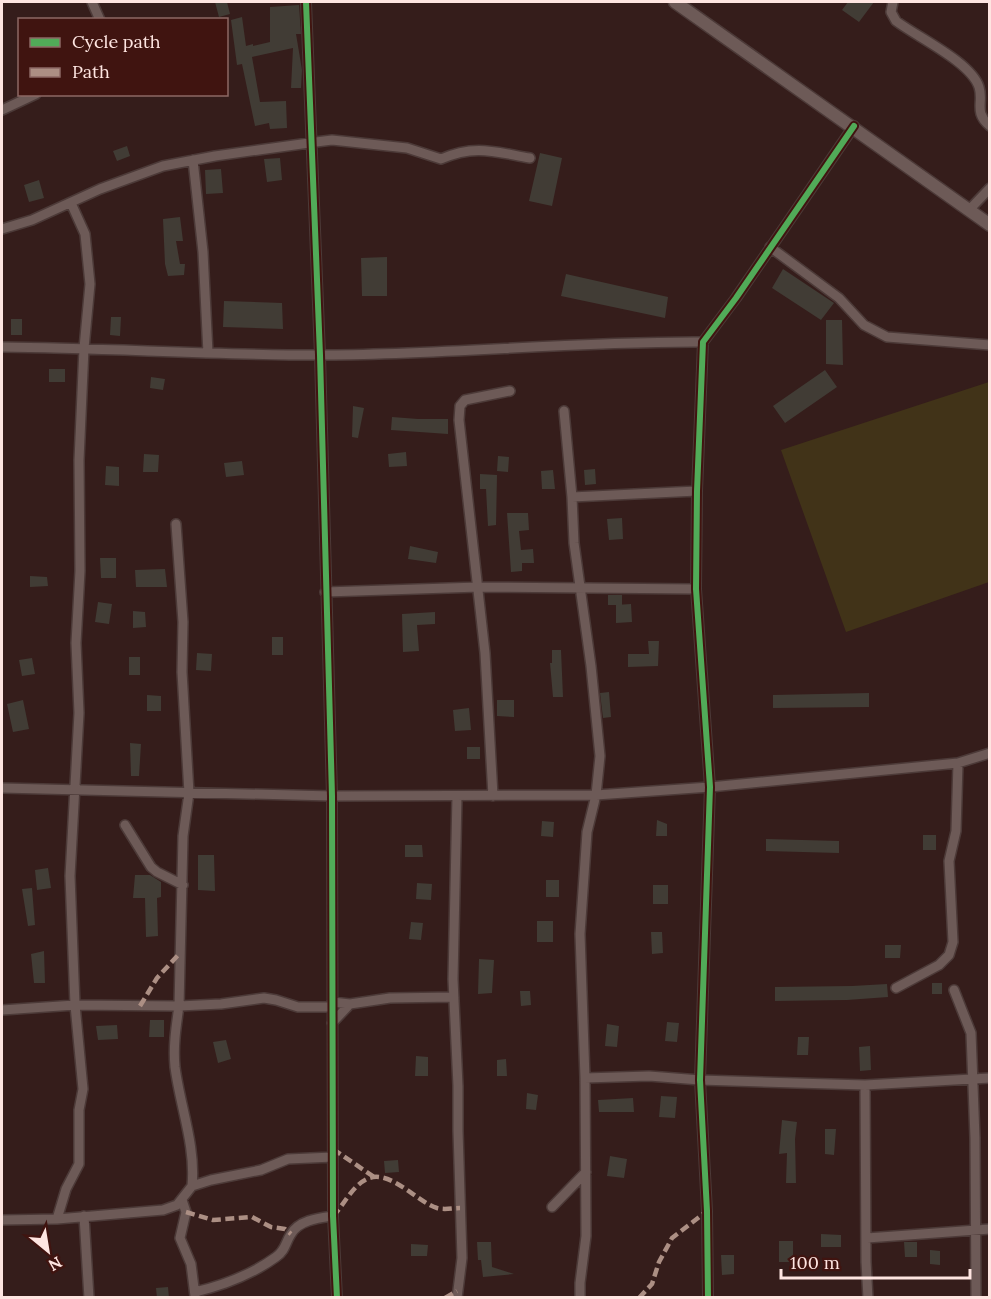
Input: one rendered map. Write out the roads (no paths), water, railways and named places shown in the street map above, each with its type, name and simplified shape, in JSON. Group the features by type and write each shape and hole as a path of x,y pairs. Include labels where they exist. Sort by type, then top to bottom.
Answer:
{"street":[{"path":"92,2 99,18"},
{"path":"306,2 320,355 332,796 333,1216 337,1298"},
{"path":"675,2 854,126 990,225"},
{"path":"893,2 891,12 896,21 963,66 979,87 979,111 984,121 990,126"},
{"path":"2,110 32,96"},
{"path":"708,1298 707,1211 700,1080 710,787 696,589 703,342 854,126"},
{"path":"2,229 32,220 127,178 163,166 332,140 407,148 441,159 460,151 478,150 530,158"},
{"path":"193,160 203,252 208,353"},
{"path":"969,210 990,189"},
{"path":"57,1219 66,1189 79,1164 79,1110 83,1089 75,1005 70,876 78,713 76,643 80,572 79,460 84,348 90,284 85,234 72,203"},
{"path":"770,247 839,298 864,325 887,337 990,345"},
{"path":"2,347 320,355 703,342"},
{"path":"493,795 485,653 459,420 460,406 471,398 510,391"},
{"path":"564,411 574,543 591,666 600,756 596,795 587,832 580,934 586,1172 586,1246 580,1298"},
{"path":"572,497 697,491"},
{"path":"2,1220 57,1219 170,1209 182,1200 192,1186 188,1130 175,1065 175,1037 179,1006 183,836 189,793 183,622 176,525"},
{"path":"325,592 479,587 696,589"},
{"path":"2,788 332,796 596,795 710,787 958,763 990,753"},
{"path":"896,988 939,964 949,955 953,942 949,861 957,831 958,763"},
{"path":"457,796 453,921 461,1230 461,1272 457,1298"},
{"path":"125,825 151,867 183,885"},
{"path":"954,990 971,1033 974,1079 976,1298"},
{"path":"2,1010 75,1005 179,1006 264,999 298,1007 350,1004 390,998 454,997"},
{"path":"333,1023 350,1004"},
{"path":"585,1078 650,1076 700,1080 865,1085 990,1078"},
{"path":"865,1085 868,1298"},
{"path":"192,1186 261,1170 288,1159 333,1157"},
{"path":"552,1208 586,1172"},
{"path":"182,1200 186,1212 180,1238 191,1264 195,1295 252,1273 284,1250 291,1234 301,1224 317,1218 333,1216"},
{"path":"84,1216 89,1298"},
{"path":"867,1238 990,1229"}]}
